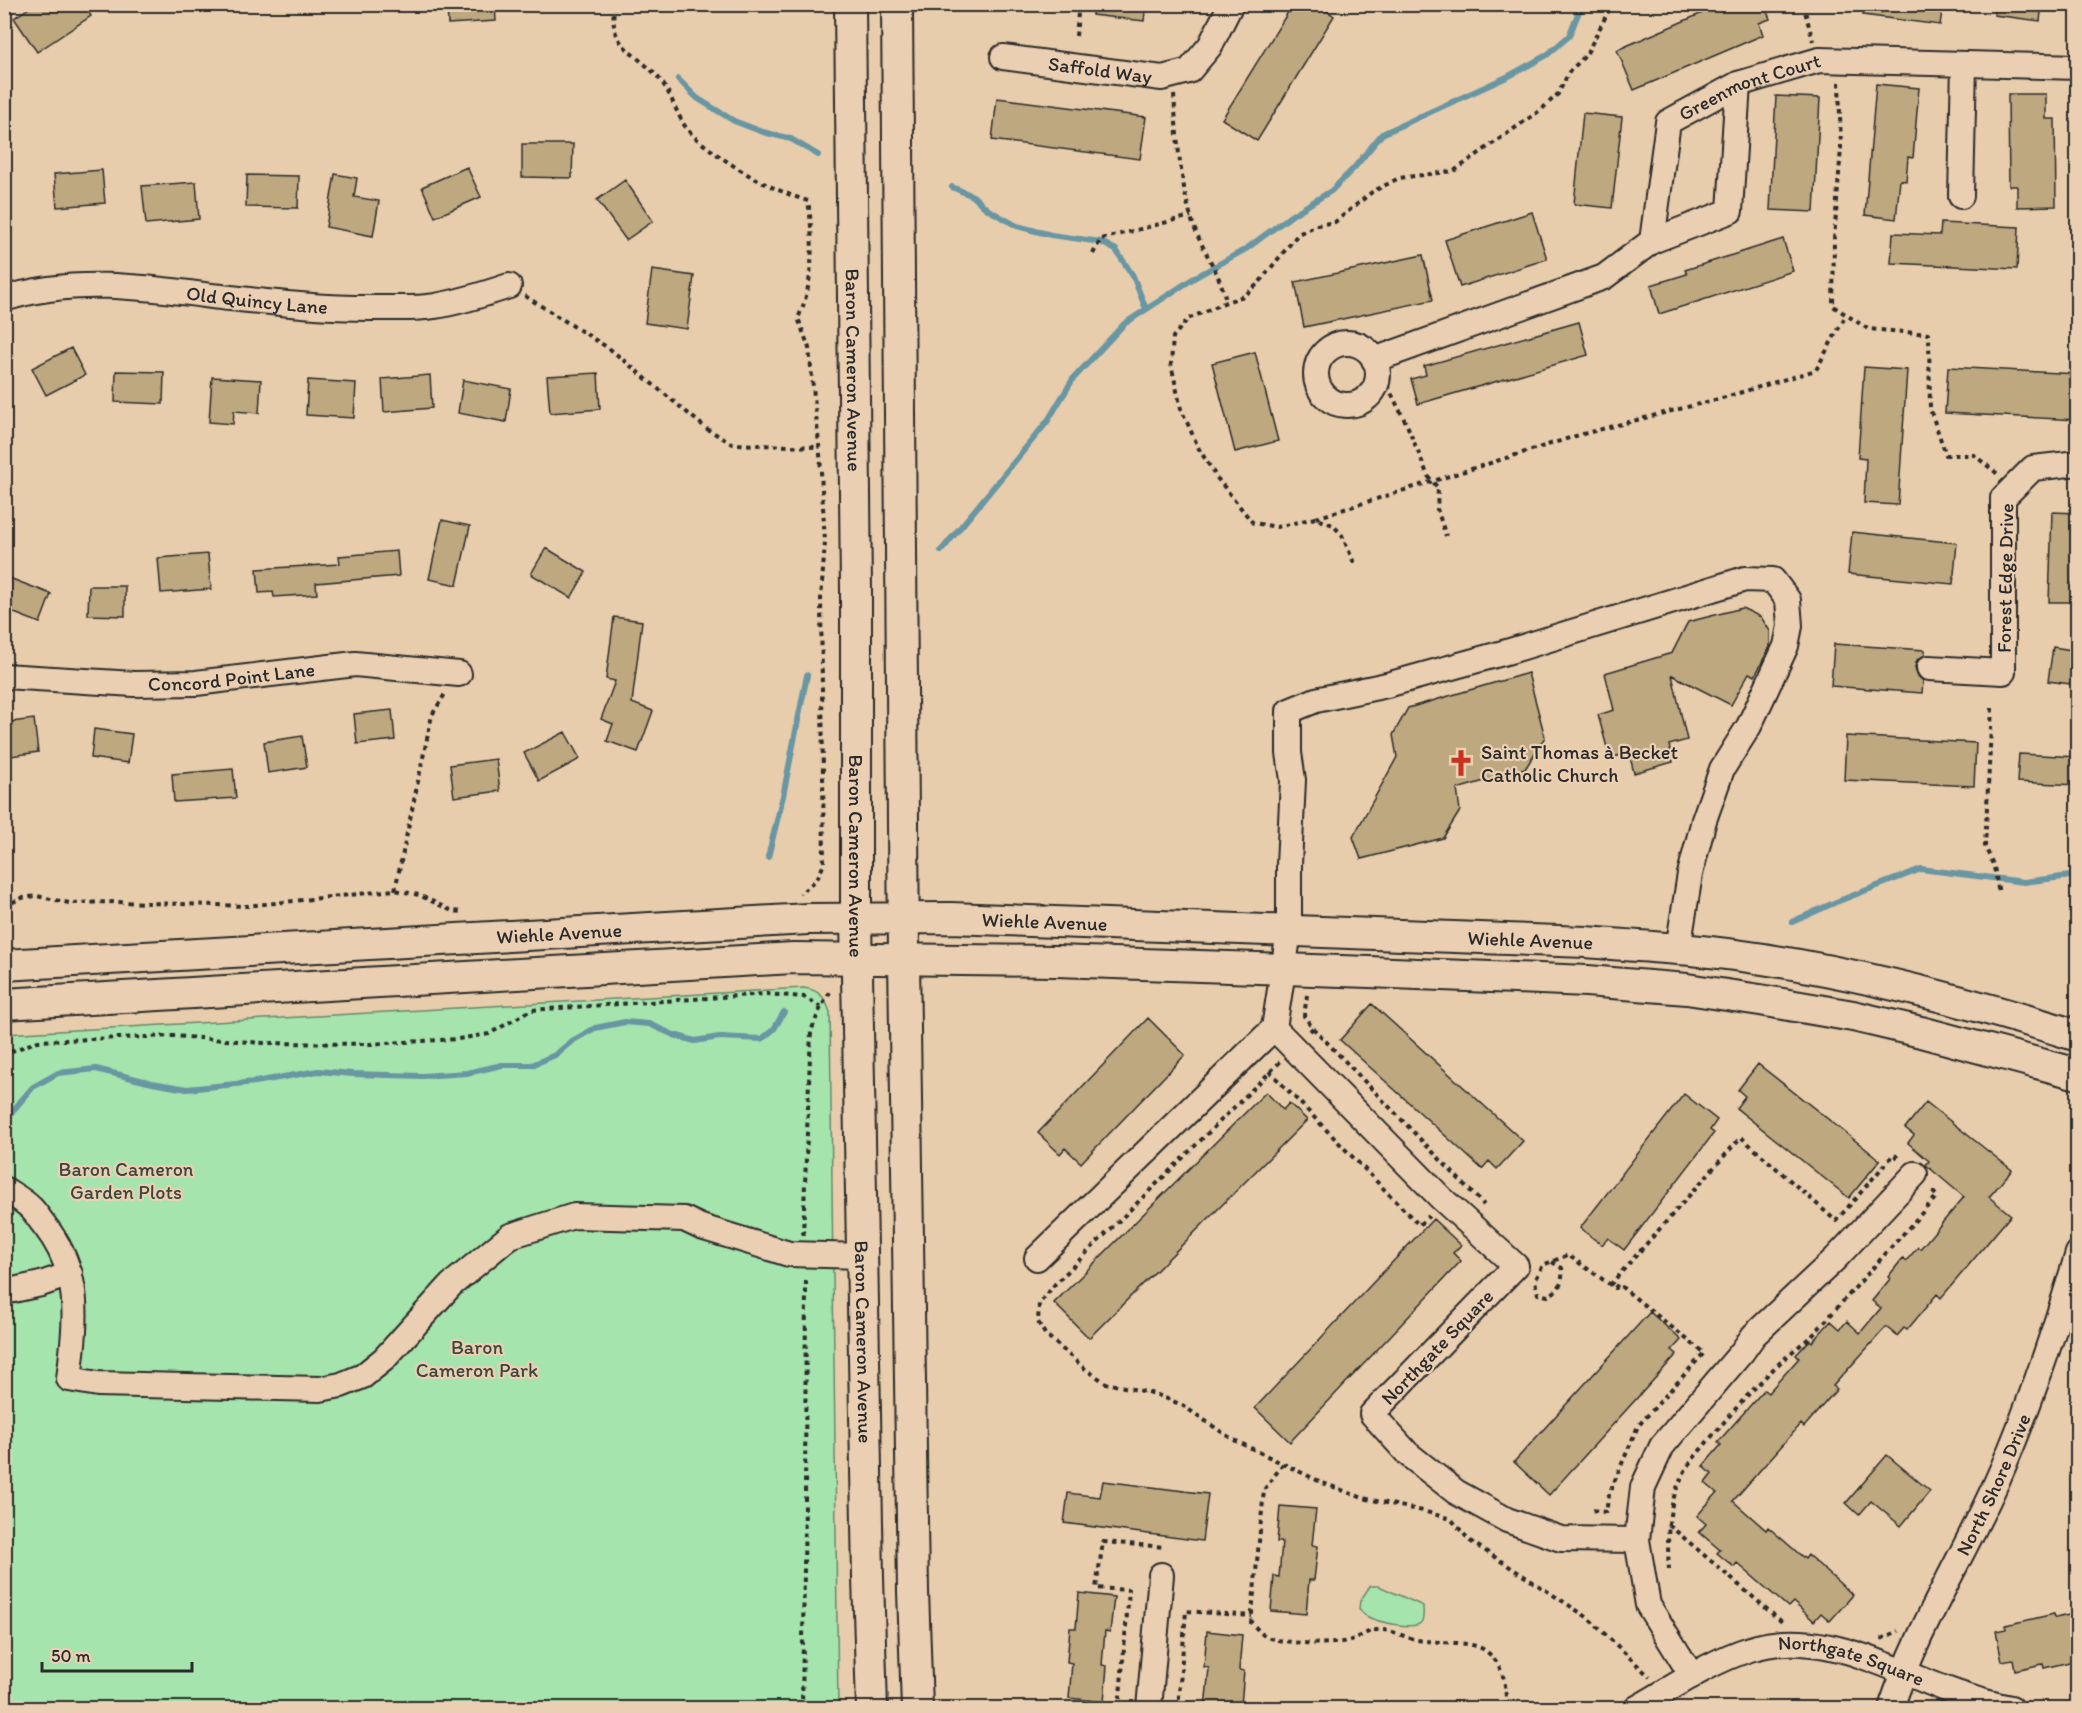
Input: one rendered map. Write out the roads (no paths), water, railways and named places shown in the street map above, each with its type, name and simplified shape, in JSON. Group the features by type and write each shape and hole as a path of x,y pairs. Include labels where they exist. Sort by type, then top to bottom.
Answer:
{"main road":[{"name":"Baron Cameron Avenue","path":"850,4 856,591 856,958 872,1708"},
{"path":"897,4 904,958 913,1591 917,1708"},
{"name":"Wiehle Avenue","path":"4,965 808,919 904,918 1046,921 1587,942 1678,949 1760,960 1860,978 1971,1004 2078,1036"},
{"name":"Wiehle Avenue","path":"4,1004 793,958 904,958 1284,969 1587,981 1687,989 1853,1016 1967,1043 2078,1074"}],"street":[{"name":"Saffold Way","path":"1003,57 1162,78 1189,70 1210,46 1231,4"},
{"name":"Greenmont Court","path":"1652,241 1668,122 1738,84 1829,60 2078,67"},
{"path":"1961,196 1964,64"},
{"path":"1376,368 1604,277 1652,241 1730,211 1738,84"},
{"name":"Old Quincy Lane","path":"4,299 52,289 108,285 339,309 413,308 434,307 477,297 509,286"},
{"name":"Forest Edge Drive","path":"1929,669 2003,672 2003,498 2033,468 2078,463"},
{"path":"1037,1258 1274,1028 1289,932 1293,780 1288,744 1289,711 1316,700 1387,685 1510,651 1745,579 1773,580 1788,600 1790,626 1786,646 1749,726 1722,769 1704,820 1690,874 1678,949"},
{"name":"Concord Point Lane","path":"4,676 134,684 196,684 355,664 459,674"},
{"name":"Northgate Square","path":"1274,1028 1441,1198 1516,1266 1372,1414 1408,1454 1456,1492 1507,1520 1561,1539 1636,1540"},
{"path":"1692,1676 1648,1605 1636,1540 1643,1487 1662,1446 1754,1335 1835,1259 1915,1174"},
{"path":"4,1189 31,1208 56,1240 70,1274 75,1301 75,1332 69,1379 98,1384 320,1389 341,1385 363,1376 384,1359 451,1285 510,1236 574,1216 684,1219 701,1227 789,1254 861,1256"},
{"name":"North Shore Drive","path":"1891,1708 1928,1618 1997,1480 2070,1305 2078,1253"},
{"path":"4,1292 41,1284 70,1274"},
{"path":"1149,1708 1161,1575"},
{"name":"Northgate Square","path":"1637,1708 1692,1676 1742,1652 1771,1644 1792,1643 1820,1644 1843,1649 1979,1705 2011,1708"}],"waterway":[{"path":"941,551 1047,422 1073,379 1124,324 1194,278 1246,249 1292,215 1331,191 1354,168 1382,134 1509,76 1547,55 1569,36 1582,4"},
{"path":"678,79 697,98 734,121 791,139 818,155"},
{"path":"952,187 973,196 987,209 1017,226 1051,235 1101,242 1116,250 1133,276 1146,309"},
{"path":"768,857 783,796 807,675"},
{"path":"1792,922 1921,869 2024,882 2078,875"},
{"path":"4,1121 33,1087 58,1073 96,1069 187,1089 255,1082 318,1071 422,1076 467,1073 502,1065 532,1065 555,1055 572,1041 595,1028 625,1022 649,1024 695,1041 719,1037 762,1039 774,1029 784,1012"}],"place":[{"name":"Saint Thomas à Becket Catholic Church","path":"1461,763"}],"park label":[{"name":"Baron Cameron Garden Plots","path":"126,1180"},
{"name":"Baron Cameron Park","path":"477,1358"}]}
